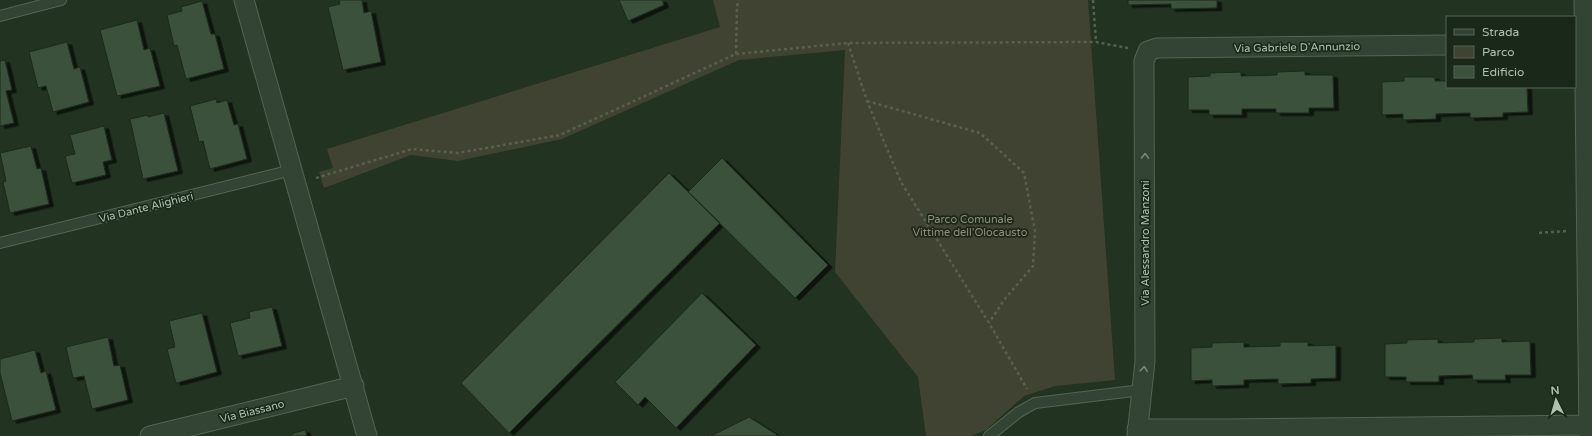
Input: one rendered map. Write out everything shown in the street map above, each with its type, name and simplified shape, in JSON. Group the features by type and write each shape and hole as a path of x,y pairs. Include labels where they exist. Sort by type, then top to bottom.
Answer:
{"street":[{"path":"244,0 367,436"},
{"path":"1137,432 1234,429 1589,431 1584,0"},
{"name":"Via Gabriele D'Annunzio","path":"1148,51 1157,48 1446,45"},
{"name":"Via Alessandro Manzoni","path":"1137,432 1145,361 1144,61 1148,51"},
{"name":"Via Biassano","path":"150,436 354,386"}],"lane":[{"path":"0,16 61,0"},
{"name":"Via Dante Alighieri","path":"0,243 294,177"},
{"path":"989,436 1019,412 1035,403 1142,390"}],"path":[{"path":"736,54 737,6 739,0"},
{"path":"1093,0 1096,42"},
{"path":"294,177 412,149 458,153 560,135 736,54 848,43 1096,42 1148,51"},
{"path":"848,43 867,102 901,182 990,323 1035,403"},
{"path":"867,102 980,133 1024,173 1035,231 1033,266 1004,300 990,323"},
{"path":"1539,233 1586,230"}],"green space":[{"name":"Parco Comunale Vittime dell’Olocausto","path":"713,0 1088,0 1115,380 1055,386 1024,396 986,430 971,436 926,436 918,377 835,272 845,50 739,60 562,139 458,161 411,155 324,188 319,172 333,168 327,149 720,27"}],"building":[{"path":"339,0 362,0 364,13 371,11 381,62 343,70 328,7 340,4"},
{"path":"619,0 662,0 664,5 628,21"},
{"path":"1128,0 1217,0 1217,8 1171,9 1171,4 1128,5"},
{"path":"202,1 211,34 215,34 224,69 186,79 177,45 174,46 167,15 182,11 181,7"},
{"path":"137,20 144,50 150,48 160,86 117,96 100,30"},
{"path":"67,42 74,69 80,67 89,102 53,112 46,86 38,88 29,52"},
{"path":"5,60 12,90 6,91 14,123 0,126 0,61"},
{"path":"1305,71 1305,75 1333,75 1334,108 1309,108 1309,113 1276,113 1276,109 1242,109 1242,115 1209,115 1209,110 1188,110 1188,77 1210,76 1210,73 1241,72 1241,76 1277,75 1277,72"},
{"path":"1404,77 1435,77 1435,81 1446,81 1446,88 1527,88 1528,112 1503,113 1503,117 1470,118 1470,113 1436,114 1436,119 1403,120 1403,114 1382,115 1382,82 1404,81"},
{"path":"216,99 217,103 227,100 234,125 238,124 247,159 210,169 203,141 199,142 190,106"},
{"path":"164,113 178,171 143,179 130,119"},
{"path":"104,126 112,160 103,162 106,175 72,183 65,156 75,154 70,135"},
{"path":"31,146 37,169 41,168 49,204 10,213 3,182 6,181 0,153"},
{"path":"722,158 828,265 795,298 688,192"},
{"path":"669,173 720,223 509,433 461,383"},
{"path":"702,293 756,345 676,428 645,397 638,405 615,382"},
{"path":"272,307 282,346 238,356 230,323 250,318 249,312"},
{"path":"202,313 217,372 176,383 167,349 175,347 169,321"},
{"path":"108,337 114,366 120,365 128,400 92,409 84,376 73,378 66,347"},
{"path":"1502,338 1502,342 1530,341 1531,375 1505,375 1506,380 1473,380 1472,375 1439,376 1439,382 1406,382 1406,377 1385,377 1385,344 1407,343 1407,340 1438,339 1438,343 1474,342 1474,339"},
{"path":"1244,342 1244,347 1280,346 1280,342 1308,342 1308,346 1336,345 1336,378 1311,379 1311,383 1278,384 1278,379 1244,380 1244,385 1212,386 1212,380 1191,381 1191,348 1212,347 1212,343"},
{"path":"35,350 41,373 46,371 56,410 12,421 0,373 0,359"},
{"path":"749,417 779,436 711,436"},
{"path":"305,430 307,436 292,436 291,434"}]}
